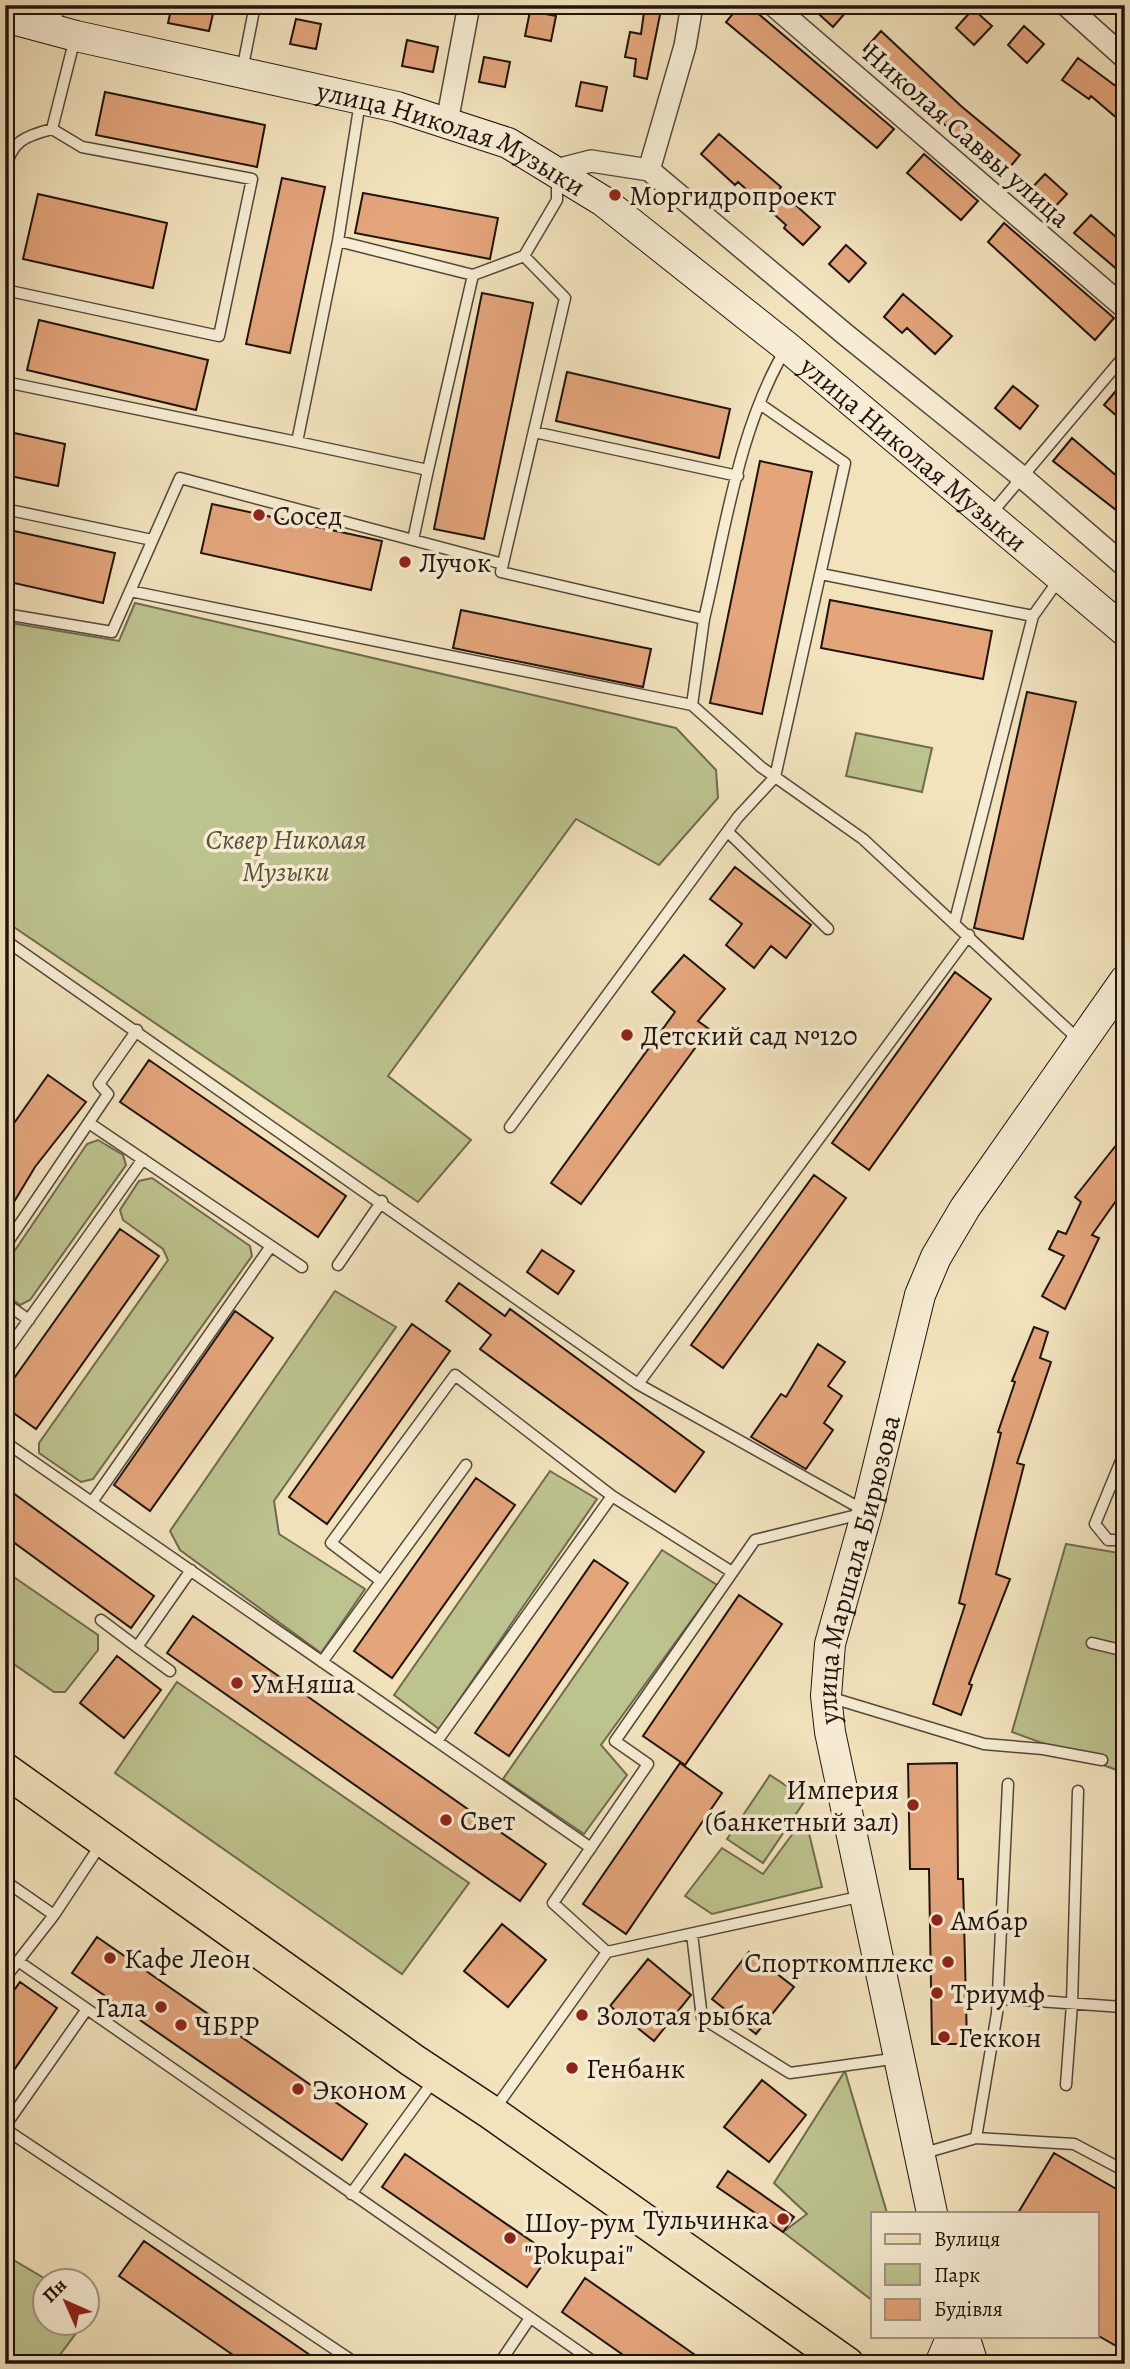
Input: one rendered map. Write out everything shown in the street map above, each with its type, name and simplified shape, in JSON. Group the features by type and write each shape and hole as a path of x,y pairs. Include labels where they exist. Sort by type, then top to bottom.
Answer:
{"main road":[{"name":"улица Николая Музыки","path":"5,17 63,23 242,74 361,99 447,121 508,143 603,201 787,347 1125,631"},
{"name":"улица Маршала Бирюзова","path":"932,2212 830,1732 826,1696 830,1644 867,1513 920,1295 936,1257 965,1208 1124,982"},
{"path":"5,1770 847,2364"},
{"path":"940,2364 951,2338"}],"street":[{"path":"447,121 469,5"},
{"path":"649,170 685,46 692,5"},
{"name":"Николая Саввы улица","path":"773,5 1125,308"},
{"path":"1066,5 1125,58"},
{"path":"556,170 591,161 649,170 846,335 1022,477 1125,566"}],"lane":[{"path":"242,74 255,5"},
{"path":"52,129 63,23"},
{"path":"297,442 338,241 361,99"},
{"path":"5,171 9,153 28,135 52,129 82,147 252,179 219,336 5,290"},
{"path":"338,241 473,275 524,256 557,200 556,170"},
{"path":"524,256 565,298 501,572 704,620"},
{"path":"413,540 473,275"},
{"path":"692,705 704,620 738,477 772,372 787,347"},
{"path":"988,517 1125,355"},
{"path":"5,382 428,470"},
{"path":"510,1127 728,832 775,777 845,463 760,404"},
{"path":"534,432 738,477"},
{"path":"5,614 112,632 180,478 503,564"},
{"path":"5,509 152,540"},
{"path":"821,573 1033,615"},
{"path":"954,924 1033,615 1062,576"},
{"path":"130,592 692,705 775,777 863,839 969,935 1080,1042"},
{"path":"728,832 828,929"},
{"path":"638,1384 969,935"},
{"path":"5,940 382,1201 638,1384 867,1513"},
{"path":"5,1246 108,1094 99,1084 137,1030"},
{"path":"89,1123 302,1267"},
{"path":"5,1353 143,1159"},
{"path":"338,1265 382,1201"},
{"path":"92,1502 271,1246"},
{"path":"5,1303 29,1320"},
{"path":"381,1581 331,1543 456,1375 612,1496 732,1572"},
{"path":"5,1442 591,1847"},
{"path":"1125,1451 1095,1524 1108,1541 1125,1540"},
{"path":"323,1662 466,1465"},
{"path":"437,1741 612,1496"},
{"path":"607,1952 553,1903 648,1764 615,1741 755,1540 867,1513"},
{"path":"137,1647 191,1570"},
{"path":"101,1620 170,1671"},
{"path":"1093,1643 1125,1651"},
{"path":"826,1696 984,1744 1043,1749 1102,1760"},
{"path":"976,2138 997,1998 1007,1784"},
{"path":"1066,2085 1072,2004 1078,1791"},
{"path":"5,1978 54,1915 105,1839"},
{"path":"5,1881 54,1915"},
{"path":"492,2113 607,1952 864,1896"},
{"path":"692,1934 702,2018 790,2073 900,2058"},
{"path":"1125,1934 1122,2007 1125,2102"},
{"path":"18,1961 597,2364"},
{"path":"997,1998 1122,2007"},
{"path":"87,2009 5,2127 357,2364"},
{"path":"351,2193 436,2076"},
{"path":"918,2154 976,2138 1074,2144 1125,2171"},
{"path":"499,2364 530,2318"}],"green space":[{"name":"Сквер Николая Музыки","path":"135,603 676,728 716,770 718,798 659,865 576,819 388,1076 471,1140 418,1202 5,921 5,622 119,641"},
{"path":"856,733 932,748 922,792 846,776"},
{"path":"98,1140 123,1155 126,1165 30,1300 20,1305 5,1294 5,1265 87,1144"},
{"path":"152,1178 250,1246 252,1256 93,1479 81,1482 39,1453 39,1443 168,1260 163,1249 123,1220 120,1210 139,1181"},
{"path":"335,1291 396,1327 274,1501 279,1534 365,1589 321,1653 180,1550 170,1531"},
{"path":"550,1471 597,1499 439,1729 394,1695"},
{"path":"1066,1544 1125,1554 1125,1773 1012,1732"},
{"path":"662,1550 717,1585 601,1745 627,1775 584,1834 503,1779"},
{"path":"5,1571 98,1635 98,1650 65,1692 54,1692 5,1658"},
{"path":"177,1682 469,1883 402,1974 115,1773"},
{"path":"770,1775 806,1799 763,1863 727,1839"},
{"path":"805,1817 822,1887 712,1914 685,1896 722,1848 763,1874"},
{"path":"845,2071 887,2212 871,2212 871,2299 783,2232 807,2214 774,2183"},
{"path":"5,2255 32,2271 32,2338 72,2338 53,2364 5,2364"}],"building":[{"path":"172,5 215,5 209,31 168,23"},
{"path":"645,5 662,5 647,79 634,76 636,59 625,57 630,32 641,34"},
{"path":"740,5 748,5 894,129 877,148 726,22"},
{"path":"809,5 852,5 833,27"},
{"path":"973,9 992,26 974,45 956,28"},
{"path":"530,11 556,16 551,41 525,36"},
{"path":"296,19 321,24 316,49 290,44"},
{"path":"1024,26 1044,44 1027,63 1008,45"},
{"path":"881,31 961,106 1020,155 1004,174 921,105 864,50"},
{"path":"407,40 438,47 433,72 402,66"},
{"path":"484,57 510,62 505,87 479,82"},
{"path":"1078,58 1125,93 1125,125 1091,96 1089,99 1062,80"},
{"path":"581,82 607,87 602,111 576,106"},
{"path":"105,92 265,125 257,167 96,135"},
{"path":"719,134 781,187 779,190 820,227 803,245 784,228 786,225 738,182 735,185 701,154"},
{"path":"924,154 978,201 961,220 907,173"},
{"path":"1045,174 1067,194 1050,212 1028,192"},
{"path":"282,178 325,187 290,353 246,344"},
{"path":"363,193 498,218 490,259 355,233"},
{"path":"38,194 167,223 153,288 23,259"},
{"path":"1091,215 1125,245 1125,276 1074,233"},
{"path":"1004,223 1114,318 1095,340 988,242"},
{"path":"846,245 866,263 849,282 829,264"},
{"path":"482,293 533,303 484,539 434,529"},
{"path":"903,294 952,336 935,354 907,328 902,333 884,317"},
{"path":"39,320 208,360 196,410 27,370"},
{"path":"567,372 730,409 719,458 556,421"},
{"path":"1125,380 1125,408 1118,417 1104,405"},
{"path":"1013,386 1038,406 1020,429 995,408"},
{"path":"5,431 65,444 58,486 5,475"},
{"path":"1072,438 1125,483 1125,517 1053,461"},
{"path":"760,461 812,472 762,714 710,703"},
{"path":"212,504 382,541 371,590 201,553"},
{"path":"5,529 115,553 103,603 5,581"},
{"path":"830,600 992,631 983,679 821,648"},
{"path":"461,610 651,649 643,687 453,648"},
{"path":"1027,692 1076,702 1023,939 974,928"},
{"path":"735,867 811,925 786,958 771,946 754,968 726,945 742,924 710,899"},
{"path":"684,955 725,989 698,1021 709,1029 581,1204 551,1183 675,1012 652,992"},
{"path":"955,972 991,999 869,1170 832,1143"},
{"path":"149,1060 346,1196 318,1237 120,1102"},
{"path":"48,1075 86,1102 35,1167 5,1217 5,1136"},
{"path":"1125,1134 1125,1188 1092,1235 1099,1238 1065,1309 1042,1296 1064,1256 1049,1249 1058,1231 1066,1234 1081,1202 1075,1197"},
{"path":"814,1175 846,1198 723,1368 691,1345"},
{"path":"120,1229 159,1256 36,1429 5,1407 5,1391"},
{"path":"542,1250 574,1271 558,1294 527,1272"},
{"path":"459,1283 505,1316 510,1309 704,1452 675,1492 480,1349 491,1335 446,1301"},
{"path":"235,1311 273,1338 150,1511 114,1485"},
{"path":"412,1324 450,1351 327,1524 289,1497"},
{"path":"1034,1327 1048,1332 1040,1358 1051,1362 1017,1463 1024,1465 996,1574 1010,1579 969,1684 972,1685 961,1715 933,1704 965,1605 959,1603 1001,1433 998,1432 1015,1382 1012,1381"},
{"path":"818,1344 845,1362 828,1386 842,1396 824,1423 833,1430 806,1469 751,1437 781,1394 786,1397"},
{"path":"476,1478 515,1505 392,1678 354,1651"},
{"path":"5,1487 154,1596 131,1628 5,1536"},
{"path":"594,1560 628,1583 509,1756 475,1733"},
{"path":"739,1595 782,1624 685,1765 643,1736"},
{"path":"193,1616 546,1864 520,1901 167,1653"},
{"path":"117,1656 161,1690 124,1738 80,1703"},
{"path":"680,1763 722,1793 626,1934 583,1904"},
{"path":"957,1763 958,1879 963,1879 967,2044 932,2044 929,1869 910,1869 908,1764"},
{"path":"502,1924 546,1960 508,2007 464,1971"},
{"path":"97,1937 367,2124 342,2160 72,1973"},
{"path":"749,1952 794,1987 756,2034 712,1999"},
{"path":"648,1959 691,1995 654,2041 610,2006"},
{"path":"20,1982 57,2008 5,2083 5,2003"},
{"path":"762,2080 806,2115 769,2162 724,2127"},
{"path":"1054,2153 1125,2194 1125,2351 1098,2336 1098,2212 1019,2212"},
{"path":"405,2154 550,2254 527,2287 382,2187"},
{"path":"728,2171 794,2217 783,2232 717,2187"},
{"path":"144,2241 323,2364 246,2364 119,2276"},
{"path":"585,2278 708,2364 636,2364 562,2312"}],"place":[{"name":"Моргидропроект","path":"615,195"},
{"name":"Сосед","path":"259,515"},
{"name":"Лучок","path":"405,562"},
{"name":"Детский сад №120","path":"627,1035"},
{"name":"УмНяша","path":"237,1683"},
{"name":"Империя (банкетный зал)","path":"913,1805"},
{"name":"Свет","path":"446,1820"},
{"name":"Амбар","path":"937,1920"},
{"name":"Кафе Леон","path":"110,1958"},
{"name":"Спорткомплекс","path":"948,1962"},
{"name":"Триумф","path":"937,1993"},
{"name":"Гала","path":"161,2007"},
{"name":"Золотая рыбка","path":"582,2015"},
{"name":"ЧБРР","path":"181,2025"},
{"name":"Геккон","path":"944,2037"},
{"name":"Генбанк","path":"572,2068"},
{"name":"Эконом","path":"298,2089"},
{"name":"Тульчинка","path":"783,2219"},
{"name":"Шоу-рум \"Pokupai\"","path":"510,2238"}]}
